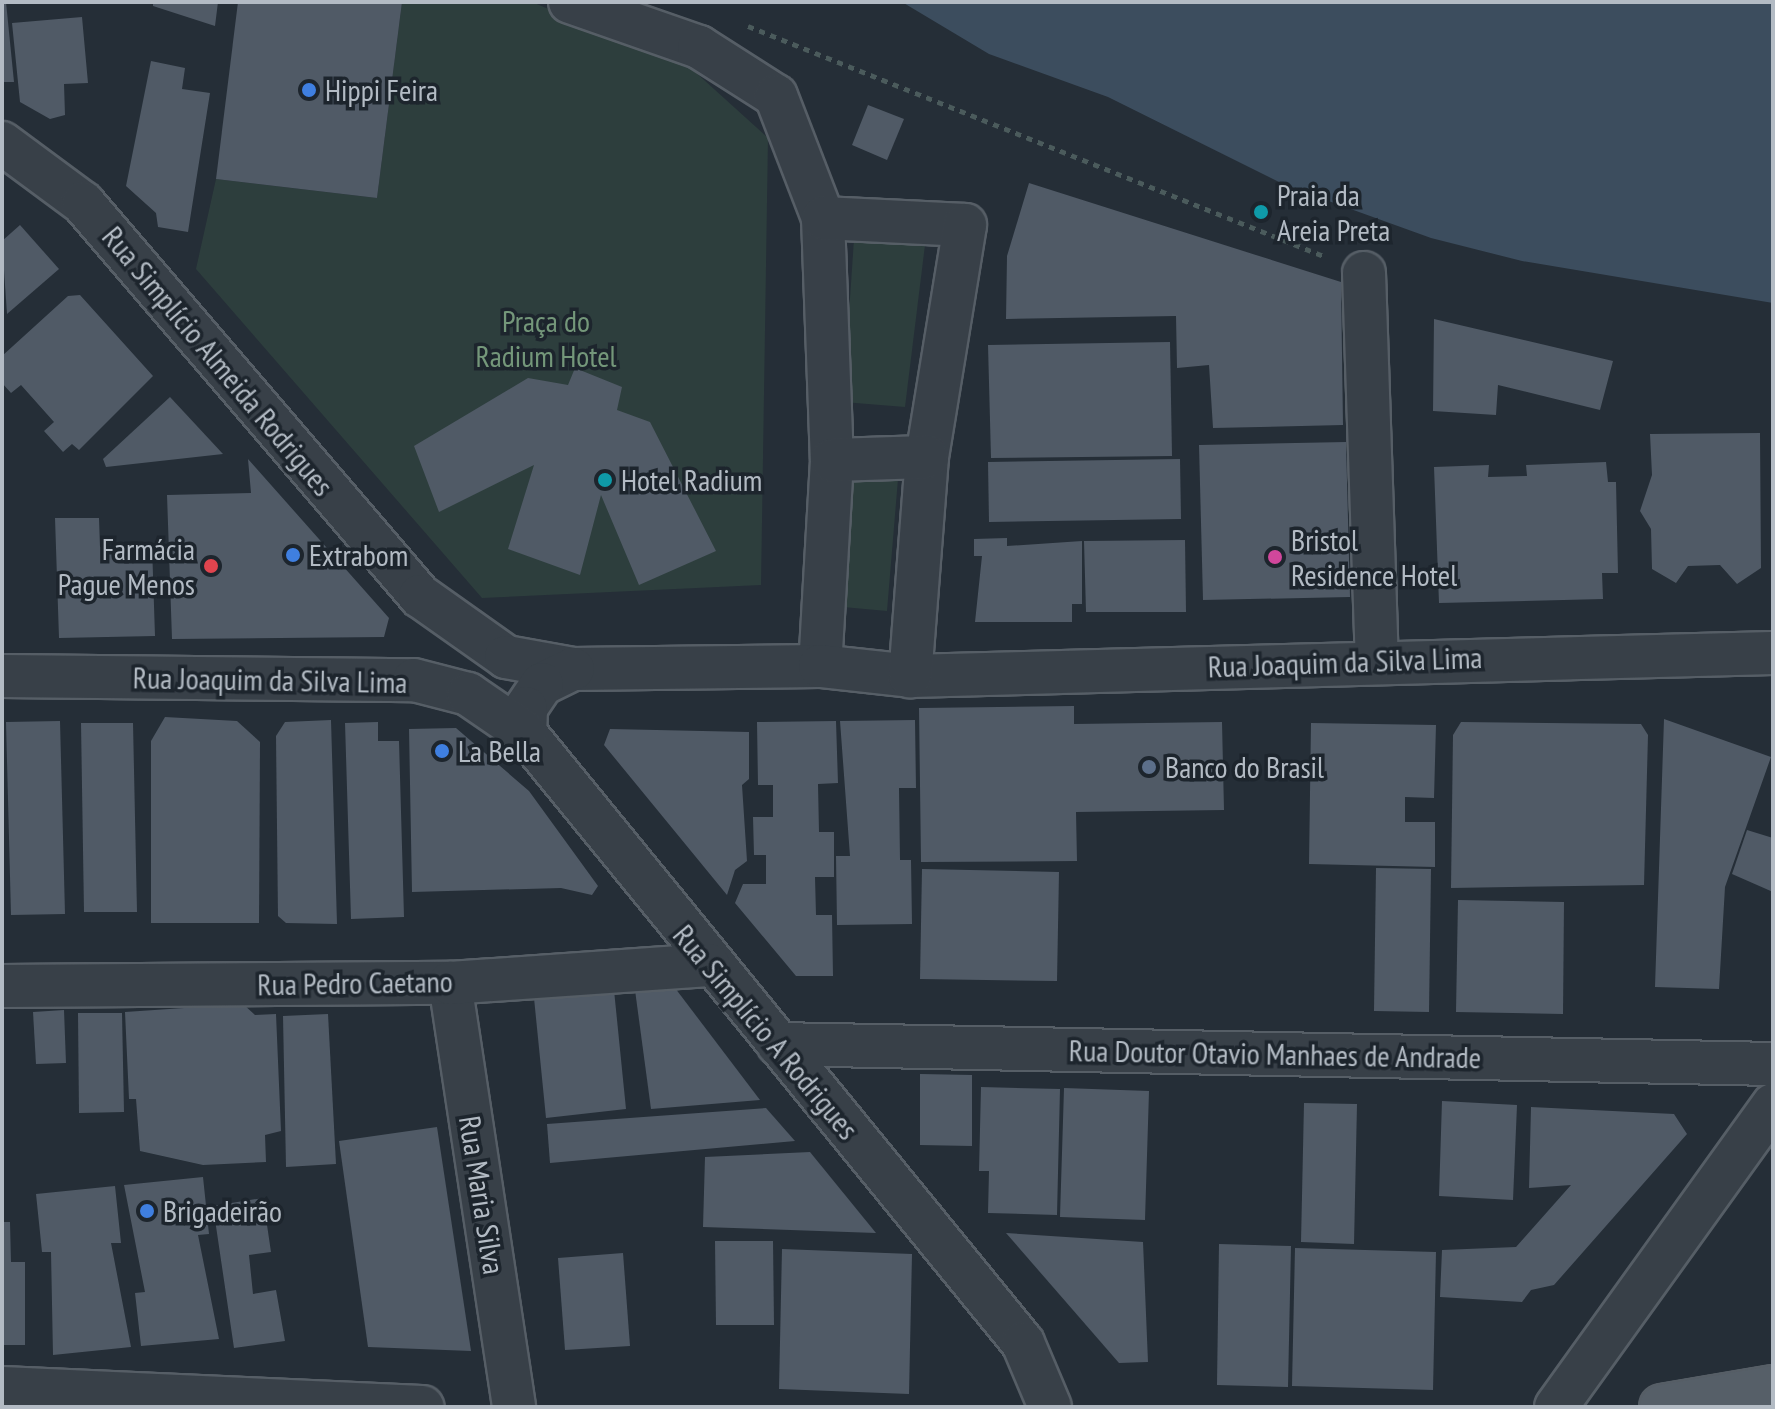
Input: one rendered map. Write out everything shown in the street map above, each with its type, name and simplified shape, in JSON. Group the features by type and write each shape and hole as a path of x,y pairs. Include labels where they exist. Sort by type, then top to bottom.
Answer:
{"main road":[{"path":"1662,1407 1773,1388"}],"street":[{"path":"570,2 699,47 776,96 823,218 832,460 820,666"},
{"name":"Rua Simplício Almeida Rodrigues","path":"2,143 83,203 420,596"},
{"path":"823,218 965,225 927,457 910,676"},
{"path":"1364,273 1377,660"},
{"path":"832,460 927,457"},
{"path":"414,680 435,660 439,639 420,596"},
{"name":"Rua Joaquim da Silva Lima","path":"420,596 506,657 573,669 820,666 910,676 1377,660 1722,655 1773,682"},
{"path":"1722,655 1773,653"},
{"path":"525,733 526,708 542,684 573,669"},
{"name":"Rua Joaquim da Silva Lima","path":"2,676 414,680 468,694 525,733"},
{"name":"Rua Simplício A Rodrigues","path":"525,733 708,965 778,1044 1023,1343 1050,1407"},
{"name":"Rua Pedro Caetano","path":"2,986 450,983 708,965"},
{"name":"Rua Maria Silva","path":"450,983 514,1407"},
{"name":"Rua Doutor Otavio Manhaes de Andrade","path":"778,1044 1773,1064"},
{"path":"1556,1407 1773,1105"},
{"path":"2,1388 423,1407"}],"path":[{"path":"742,24 1364,273"}],"green space":[{"name":"Praça do Radium Hotel","path":"402,2 532,2 693,70 768,138 761,585 482,598 196,269 216,179 377,198"},
{"path":"854,239 925,245 905,407 843,402"},
{"path":"853,475 898,479 887,611 843,607"}],"water":[{"path":"902,2 1773,2 1773,303 1522,261 1431,238 1287,186 1108,97 989,54"}],"building":[{"path":"2,2 6,2 14,82 2,82"},
{"path":"153,2 218,2 215,26 153,6"},
{"name":"Hippi Feira","path":"238,2 402,2 377,198 216,179"},
{"path":"82,17 88,83 64,84 65,115 50,119 20,102 12,23"},
{"path":"151,61 185,68 182,89 210,93 188,232 158,227 156,213 126,186"},
{"path":"868,105 904,119 887,160 852,145"},
{"path":"1029,183 1341,282 1343,425 1213,428 1209,365 1177,368 1176,316 1006,319 1007,256"},
{"path":"20,225 59,269 7,314 2,241"},
{"path":"80,295 153,376 79,450 72,444 63,452 44,431 54,422 21,385 11,393 2,383 2,356 68,296"},
{"path":"1434,319 1613,361 1600,410 1498,385 1496,415 1433,411"},
{"path":"1170,342 1172,456 991,458 988,345"},
{"name":"Hotel Radium","path":"575,368 622,387 617,410 650,422 716,551 639,585 601,495 580,575 508,549 534,465 439,512 414,446 528,378 568,385"},
{"path":"170,397 223,454 106,467 103,459"},
{"path":"1760,433 1761,568 1737,584 1720,565 1688,566 1676,583 1652,569 1651,529 1640,511 1652,475 1650,434"},
{"name":"Bristol Residence Hotel","path":"1346,442 1350,597 1203,600 1199,445"},
{"path":"248,459 389,618 384,637 172,639 167,495 251,493"},
{"path":"1180,459 1181,519 989,522 988,462"},
{"path":"1606,462 1608,482 1616,482 1618,573 1602,573 1603,599 1439,603 1434,467 1489,465 1488,477 1527,476 1526,465"},
{"path":"55,518 99,518 100,547 152,545 155,636 59,638"},
{"path":"1007,538 1007,546 1082,541 1082,604 1072,604 1072,622 975,622 982,556 974,556 974,539"},
{"path":"1185,540 1186,612 1086,612 1084,541"},
{"path":"1074,706 1074,724 1222,722 1224,810 1076,812 1077,861 921,862 919,708"},
{"path":"165,717 237,721 260,742 259,923 151,923 151,741"},
{"path":"1664,719 1771,757 1725,887 1719,989 1655,987"},
{"path":"331,720 337,924 286,923 278,916 276,736 285,722"},
{"path":"915,720 916,788 899,788 900,860 911,860 912,924 837,925 836,856 850,856 840,721"},
{"path":"60,721 65,914 11,915 6,722"},
{"path":"836,721 838,783 818,784 819,832 834,832 834,877 815,877 816,915 832,915 833,976 796,976 735,903 743,884 766,884 766,855 754,855 753,817 773,817 773,785 758,785 757,722"},
{"path":"378,722 378,741 399,741 404,917 351,919 345,723"},
{"path":"1461,722 1641,724 1648,735 1644,885 1451,888 1453,735"},
{"path":"81,723 133,723 137,912 84,912"},
{"path":"1311,723 1436,725 1434,798 1405,797 1405,822 1435,822 1435,867 1309,864"},
{"path":"456,728 529,791 598,886 592,895 561,888 412,892 409,729"},
{"path":"610,729 749,732 749,779 742,785 747,861 735,870 727,895 604,745"},
{"path":"1747,830 1773,838 1773,892 1732,874"},
{"path":"1376,868 1431,869 1429,1012 1374,1011"},
{"path":"922,869 1059,872 1057,981 920,979"},
{"path":"1458,900 1564,902 1563,1014 1456,1012"},
{"path":"672,984 760,1100 651,1109 635,990"},
{"path":"614,990 626,1109 546,1118 534,998"},
{"path":"243,1004 255,1015 276,1014 281,1131 265,1135 266,1162 203,1165 140,1151 136,1099 129,1099 125,1012"},
{"path":"64,1010 66,1063 36,1064 33,1012"},
{"path":"78,1013 122,1013 124,1112 79,1113"},
{"path":"328,1014 336,1164 286,1167 283,1016"},
{"path":"920,1074 972,1075 972,1146 920,1145"},
{"path":"981,1087 1060,1089 1057,1215 988,1213 989,1171 979,1171"},
{"path":"1064,1088 1149,1091 1145,1220 1060,1217"},
{"path":"1442,1101 1517,1105 1513,1200 1439,1196"},
{"path":"1304,1103 1357,1104 1354,1244 1301,1242"},
{"path":"1531,1107 1674,1114 1687,1134 1554,1285 1531,1290 1522,1302 1440,1297 1442,1250 1516,1247 1571,1185 1529,1188"},
{"path":"766,1108 795,1141 550,1163 547,1124"},
{"path":"437,1127 471,1351 368,1347 339,1141"},
{"path":"810,1152 876,1233 703,1227 705,1157"},
{"path":"203,1177 209,1234 198,1235 219,1339 141,1346 135,1293 145,1292 124,1185"},
{"path":"115,1186 121,1243 111,1243 131,1347 53,1355 51,1252 42,1252 36,1194"},
{"path":"263,1198 271,1252 249,1255 253,1294 276,1290 285,1341 234,1348 213,1206"},
{"path":"2,1222 10,1222 11,1262 25,1262 25,1345 2,1345"},
{"path":"1006,1233 1143,1242 1148,1362 1119,1363"},
{"path":"715,1241 773,1241 774,1325 716,1325"},
{"path":"1219,1244 1291,1246 1288,1387 1217,1385"},
{"path":"1295,1248 1436,1252 1433,1390 1292,1386"},
{"path":"782,1249 912,1254 909,1394 779,1389"},
{"path":"623,1253 630,1346 565,1350 558,1258"}],"place":[{"name":"Hippi Feira","path":"309,90"},
{"name":"Praia da Areia Preta","path":"1261,212"},
{"name":"Hotel Radium","path":"605,480"},
{"name":"Extrabom","path":"293,555"},
{"name":"Bristol Residence Hotel","path":"1275,557"},
{"name":"Farmácia Pague Menos","path":"211,566"},
{"name":"La Bella","path":"442,751"},
{"name":"Banco do Brasil","path":"1149,767"},
{"name":"Brigadeirão","path":"147,1211"}]}
